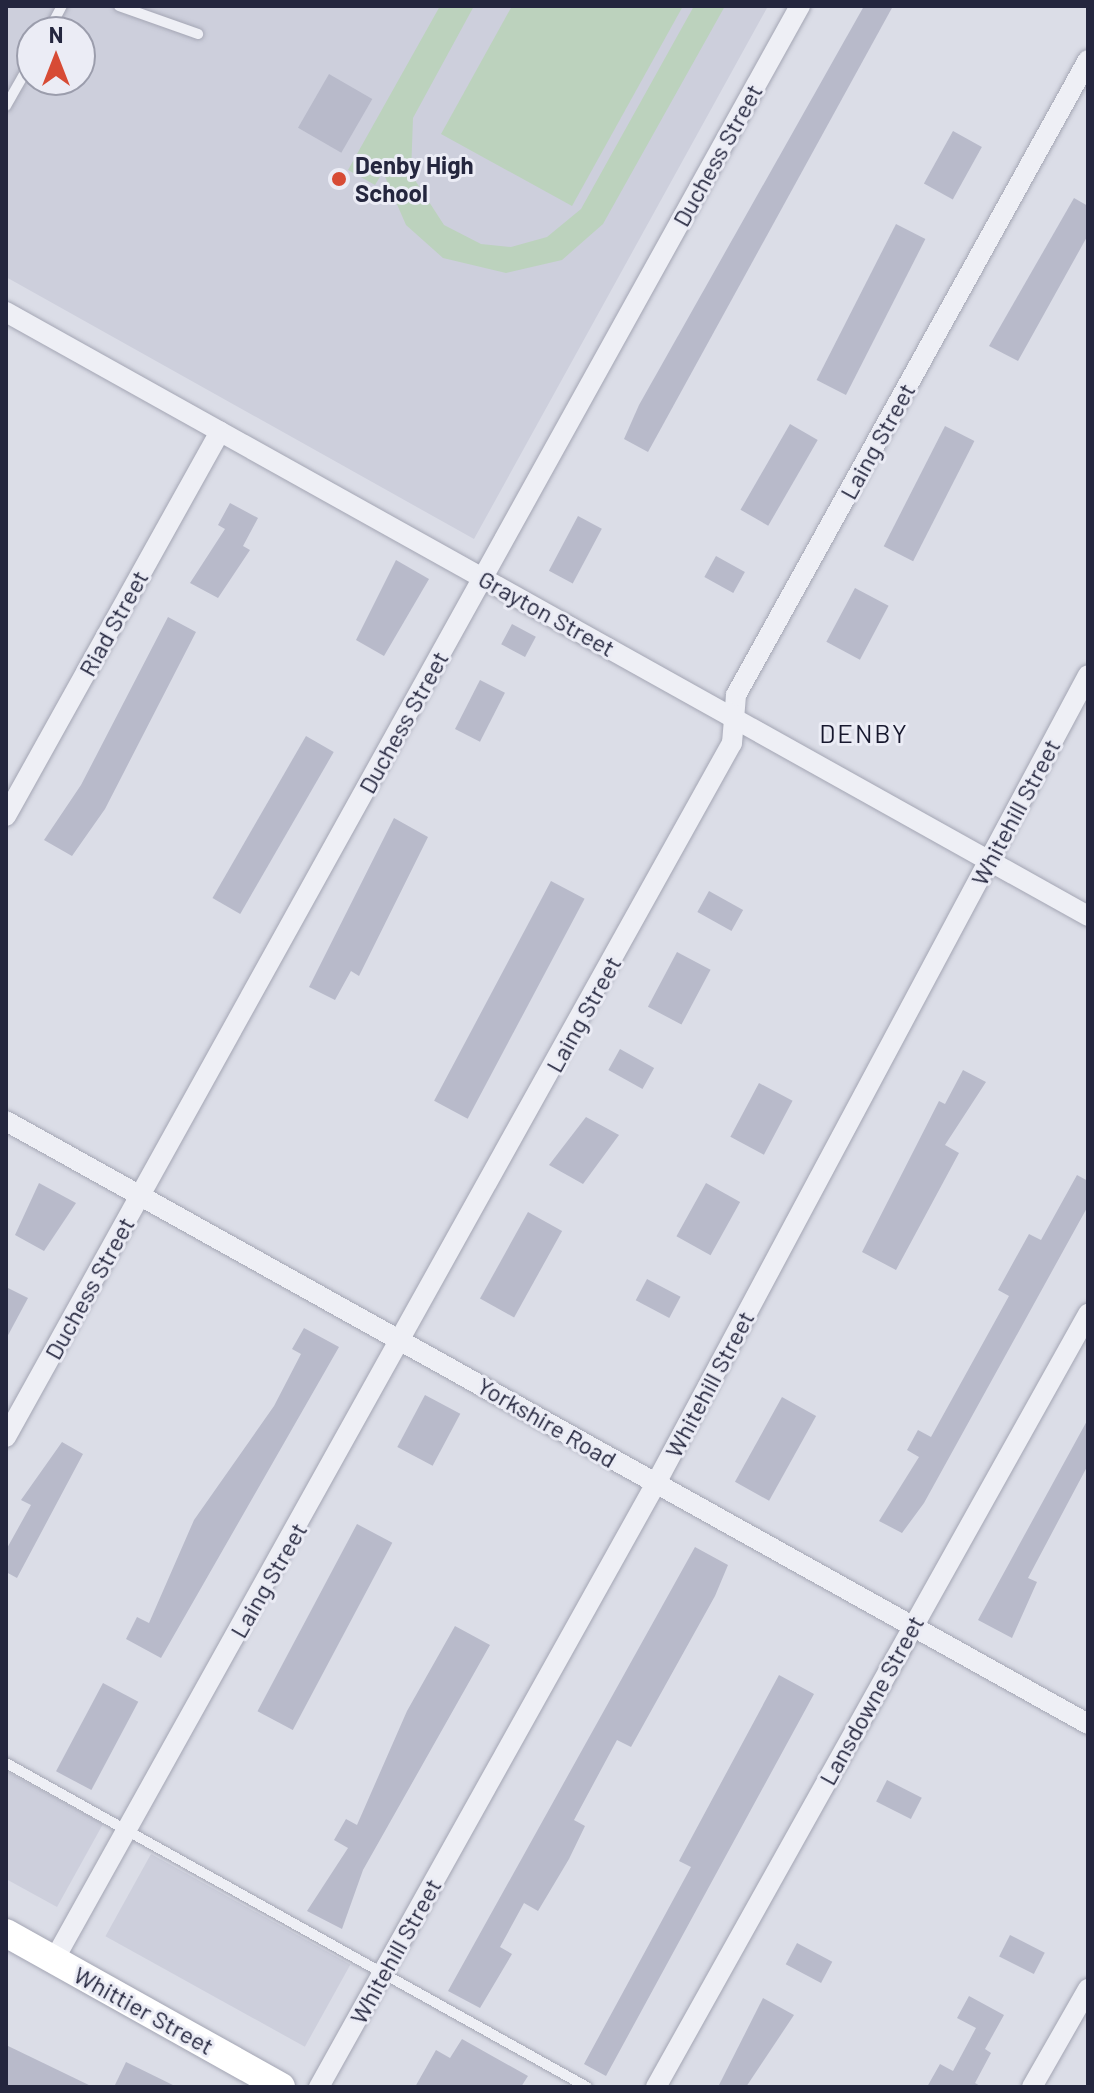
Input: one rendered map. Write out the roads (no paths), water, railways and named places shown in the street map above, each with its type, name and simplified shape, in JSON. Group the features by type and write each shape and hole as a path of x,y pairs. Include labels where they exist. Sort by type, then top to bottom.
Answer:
{"street":[{"name":"Duchess Street","path":"6,1437 800,6"},
{"name":"Laing Street","path":"54,1960 404,1339 732,743 736,695 1088,60"},
{"name":"Grayton Street","path":"6,312 1088,916"},
{"name":"Riad Street","path":"6,816 220,431"},
{"name":"Whitehill Street","path":"319,2087 655,1485 1088,675"},
{"name":"Yorkshire Road","path":"6,1121 139,1197 404,1339 655,1485 1088,1724"},
{"name":"Lansdowne Street","path":"656,2087 1088,1314"},
{"name":"Whittier Street","path":"6,1933 281,2087"},
{"path":"1032,2087 1088,1989"}],"lane":[{"path":"119,6 198,34"},
{"path":"6,106 16,88"},
{"path":"6,1763 587,2087"}],"place":[{"name":"Denby High School","path":"339,179"}],"district":[{"name":"DENBY","path":"864,733"}]}
